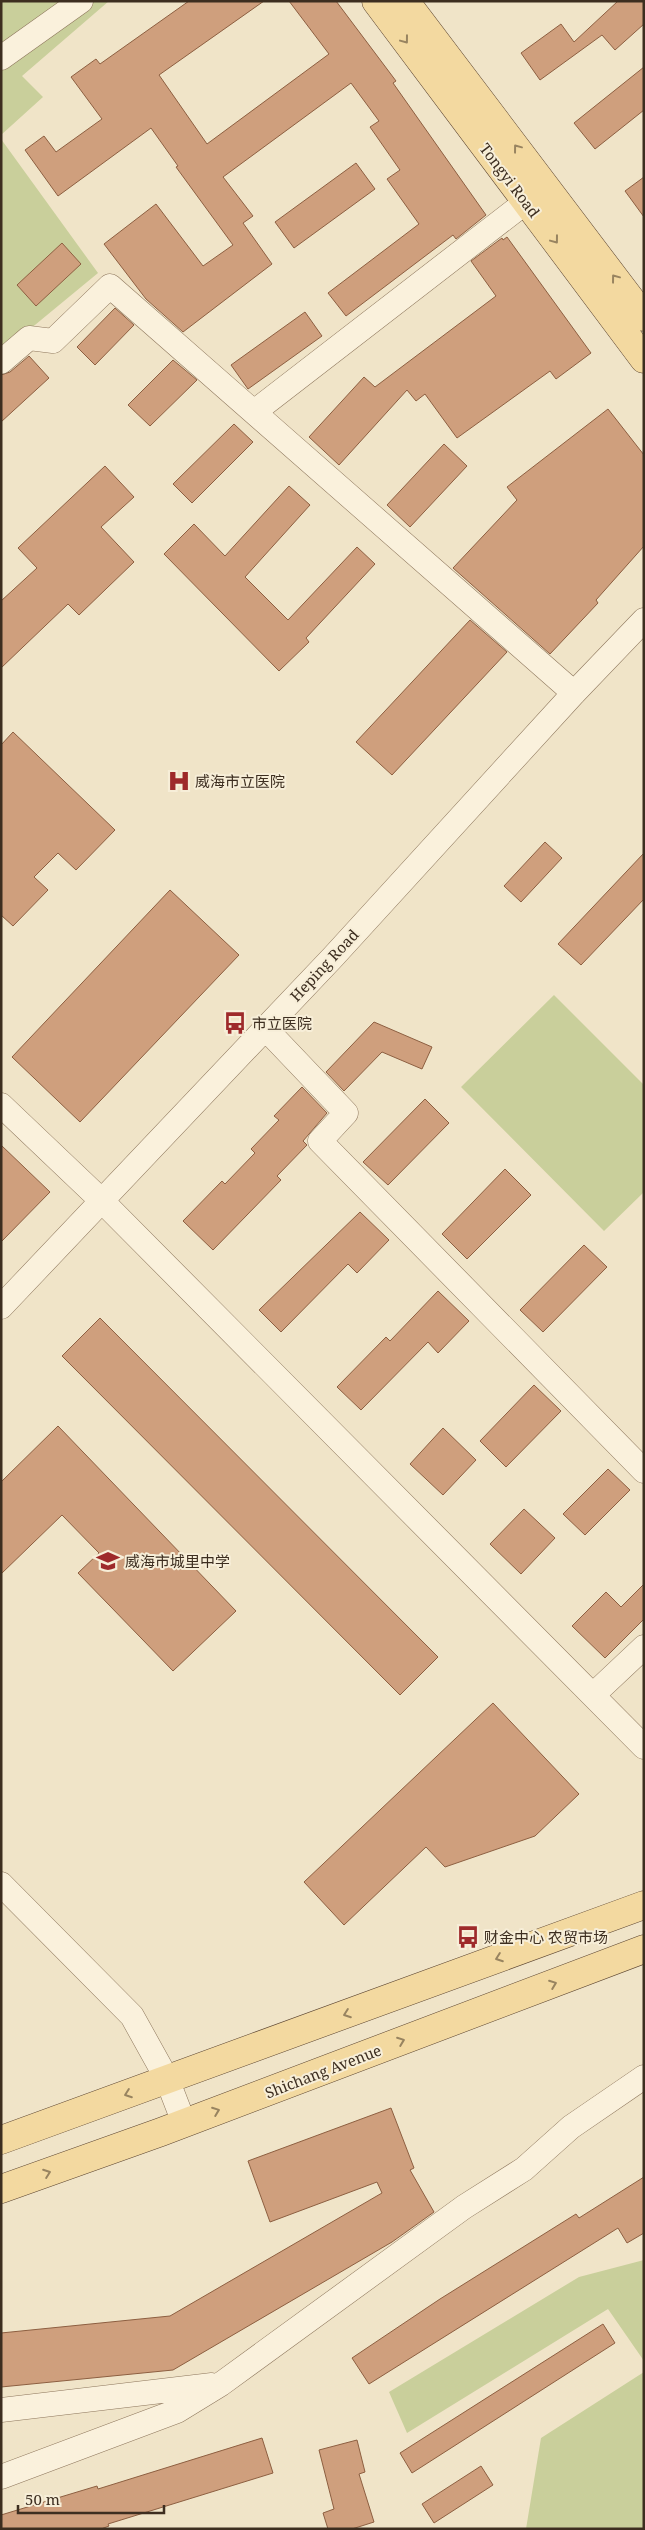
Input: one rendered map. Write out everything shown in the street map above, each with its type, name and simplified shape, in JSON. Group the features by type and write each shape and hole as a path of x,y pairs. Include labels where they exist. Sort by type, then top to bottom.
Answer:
{"main road":[{"name":"Tongyi Road","path":"376,1 536,194 644,317"},
{"name":"Tongyi Road","path":"405,1 536,194 644,359"},
{"path":"1,2140 644,1905"},
{"name":"Shichang Avenue","path":"1,2189 184,2124 644,1949"}],"street":[{"path":"1,58 81,1"},
{"path":"254,412 536,194"},
{"path":"1,362 29,338 53,341 110,286 574,693"},
{"name":"Heping Road","path":"1,1307 265,1028 574,693 644,620"},
{"path":"265,1028 346,1113 320,1141 644,1471"},
{"path":"1,1104 102,1201 644,1747"},
{"path":"593,1695 644,1647"},
{"path":"1,1884 132,2016 167,2079 184,2124"},
{"path":"1,2477 177,2411 221,2384 464,2207 524,2169 571,2127 644,2076"},
{"path":"1,2410 221,2384"}],"green space":[{"path":"1,1 109,1 22,76 43,97 1,135"},
{"path":"1,139 98,273 1,353"},
{"path":"554,995 644,1085 644,1192 604,1231 461,1087"},
{"path":"644,2260 644,2361 608,2309 407,2433 389,2392 579,2277"},
{"path":"644,2372 644,2529 526,2529 541,2438"}],"building":[{"path":"189,1 264,1 159,75 207,144 329,54 289,1 336,1 396,81 393,83 486,215 456,239 453,235 346,316 328,293 419,224 387,179 400,170 370,127 379,121 351,83 223,177 253,216 243,223 272,264 183,332 146,299 104,244 156,204 203,266 233,245 176,167 178,166 151,128 58,196 25,150 44,136 56,152 102,119 71,77 96,59 100,64"},
{"path":"618,1 644,1 644,24 615,50 602,35 540,80 521,53 561,24 574,42"},
{"path":"644,67 644,110 595,149 574,123"},
{"path":"356,163 375,189 294,248 275,222"},
{"path":"644,177 644,217 625,191"},
{"path":"507,237 591,353 556,379 550,371 457,438 425,394 416,401 407,390 339,465 309,437 364,377 375,387 496,296 471,261 502,238 503,240"},
{"path":"62,243 81,264 36,306 17,285"},
{"path":"115,308 134,325 95,365 77,347"},
{"path":"305,312 322,336 248,389 231,365"},
{"path":"29,356 49,378 1,422 1,375 10,372"},
{"path":"173,360 197,380 150,426 128,405"},
{"path":"608,409 644,455 644,546 596,600 598,603 550,654 453,568 517,500 507,487"},
{"path":"234,424 253,442 192,503 173,484"},
{"path":"444,444 467,466 410,527 387,505"},
{"path":"105,466 134,497 101,527 134,562 79,615 68,604 1,668 1,601 37,568 18,548"},
{"path":"289,486 310,505 245,577 288,620 357,547 375,564 306,638 309,642 279,671 164,554 194,524 225,556"},
{"path":"470,620 507,652 392,775 356,742"},
{"path":"13,732 115,830 76,870 58,853 34,877 48,890 13,926 1,915 1,745"},
{"path":"545,842 562,858 521,902 504,886"},
{"path":"644,853 644,899 581,965 558,944"},
{"path":"170,890 239,955 80,1122 12,1057"},
{"path":"374,1022 432,1047 422,1069 382,1052 344,1091 326,1072"},
{"path":"302,1087 327,1113 303,1141 307,1145 277,1176 281,1180 213,1250 183,1221 222,1181 225,1184 255,1153 251,1149 279,1120 274,1116"},
{"path":"425,1099 449,1123 388,1185 363,1162"},
{"path":"1,1145 50,1192 1,1242"},
{"path":"505,1169 531,1195 467,1259 442,1234"},
{"path":"360,1212 389,1240 357,1273 348,1264 281,1332 259,1310"},
{"path":"584,1245 607,1267 543,1332 520,1310"},
{"path":"438,1291 469,1321 438,1353 428,1342 361,1410 337,1387 386,1337 390,1341"},
{"path":"100,1318 438,1657 400,1695 62,1356"},
{"path":"534,1385 561,1411 506,1467 480,1441"},
{"path":"58,1426 236,1611 173,1671 78,1573 99,1553 62,1515 1,1574 1,1482"},
{"path":"443,1428 476,1460 443,1495 410,1464"},
{"path":"608,1469 630,1490 585,1535 563,1514"},
{"path":"524,1509 555,1538 521,1574 490,1544"},
{"path":"644,1584 644,1619 605,1658 572,1626 606,1592 621,1607"},
{"path":"493,1703 579,1794 535,1836 445,1867 426,1847 344,1925 304,1882"},
{"path":"391,2108 414,2168 410,2170 434,2212 392,2242 173,2370 1,2387 1,2333 170,2316 382,2193 377,2182 270,2222 248,2161"},
{"path":"644,2177 644,2233 627,2243 618,2228 369,2384 352,2358 440,2299 576,2214 579,2218"},
{"path":"603,2324 615,2343 412,2473 400,2453"},
{"path":"262,2438 273,2473 108,2524 109,2526 101,2529 1,2529 1,2515 97,2486 98,2489"},
{"path":"357,2440 365,2472 359,2474 374,2522 352,2529 328,2529 323,2513 334,2509 319,2450"},
{"path":"481,2466 493,2485 434,2523 422,2504"}],"place":[{"name":"威海市立医院","path":"179,781"},
{"name":"市立医院","path":"235,1023"},
{"name":"威海市城里中学","path":"108,1561"},
{"name":"财金中心 农贸市场","path":"468,1937"}]}
